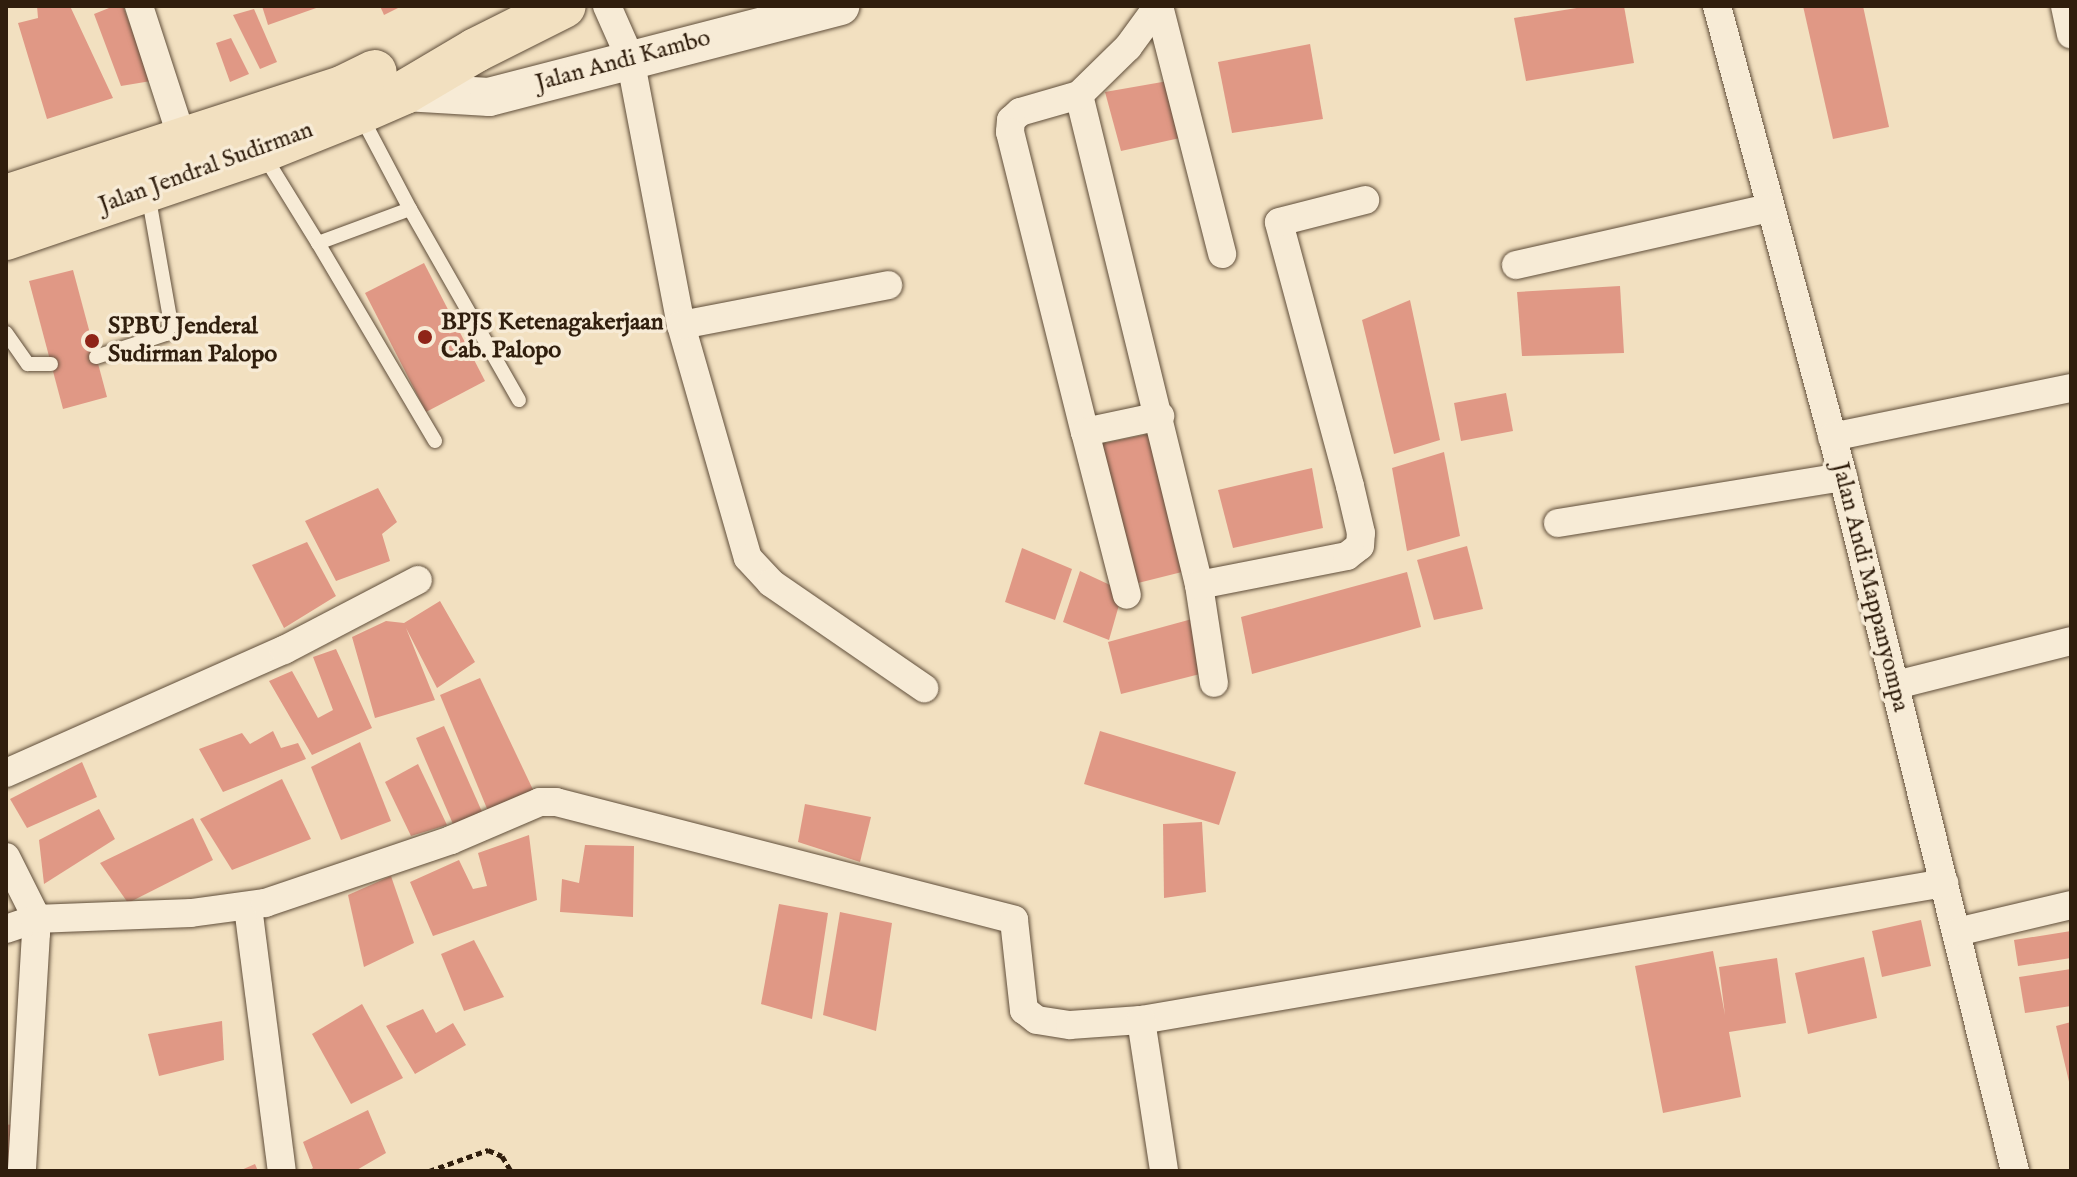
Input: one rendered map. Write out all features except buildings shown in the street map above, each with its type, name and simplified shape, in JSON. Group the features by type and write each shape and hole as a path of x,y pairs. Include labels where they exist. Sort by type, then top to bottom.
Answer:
{"highway":[{"path":"397,79 508,6"},
{"path":"397,79 476,50 564,6"},
{"name":"Jalan Jendral Sudirman","path":"6,197 344,87 397,79"},
{"name":"Jalan Jendral Sudirman","path":"6,238 261,151 359,112 397,79"}],"street":[{"path":"139,6 182,138"},
{"path":"607,6 630,58 681,325 748,558 771,583 924,688"},
{"name":"Jalan Andi Kambo","path":"397,79 489,97 840,6"},
{"path":"1127,595 1010,132 1011,120 1020,112 1079,95 1128,47 1159,6"},
{"path":"1159,6 1222,254"},
{"name":"Jalan Andi Mappanyompa","path":"1717,6 1843,477 2015,1171"},
{"path":"2065,6 2071,34"},
{"path":"1079,95 1199,585 1214,683"},
{"path":"1199,585 1347,556 1360,546 1361,533 1350,486 1279,222 1365,200"},
{"path":"1516,265 1769,208"},
{"path":"681,325 888,285"},
{"path":"1832,437 2071,388"},
{"path":"1085,432 1160,416"},
{"path":"1558,523 1843,477"},
{"path":"6,773 284,650 418,580"},
{"path":"1896,685 2071,641"},
{"path":"6,929 35,919 248,907 451,840 540,802 570,803 1014,920 1022,1006 1029,1016 1050,1024 1070,1025 1141,1020 1944,883"},
{"path":"6,857 35,919 22,1171"},
{"path":"1957,932 2071,905"},
{"path":"248,907 282,1171"},
{"path":"1141,1020 1164,1171"}],"lane":[{"path":"359,112 410,209 519,400"},
{"path":"261,151 435,441"},
{"path":"96,357 166,334 171,324 148,189"},
{"path":"318,243 410,209"},
{"path":"6,333 28,364 51,364"}],"path":[{"path":"429,1171 488,1150 502,1156 511,1171"}],"place":[{"name":"BPJS Ketenagakerjaan Cab. Palopo","path":"425,337"},
{"name":"SPBU Jenderal Sudirman Palopo","path":"92,341"}]}
